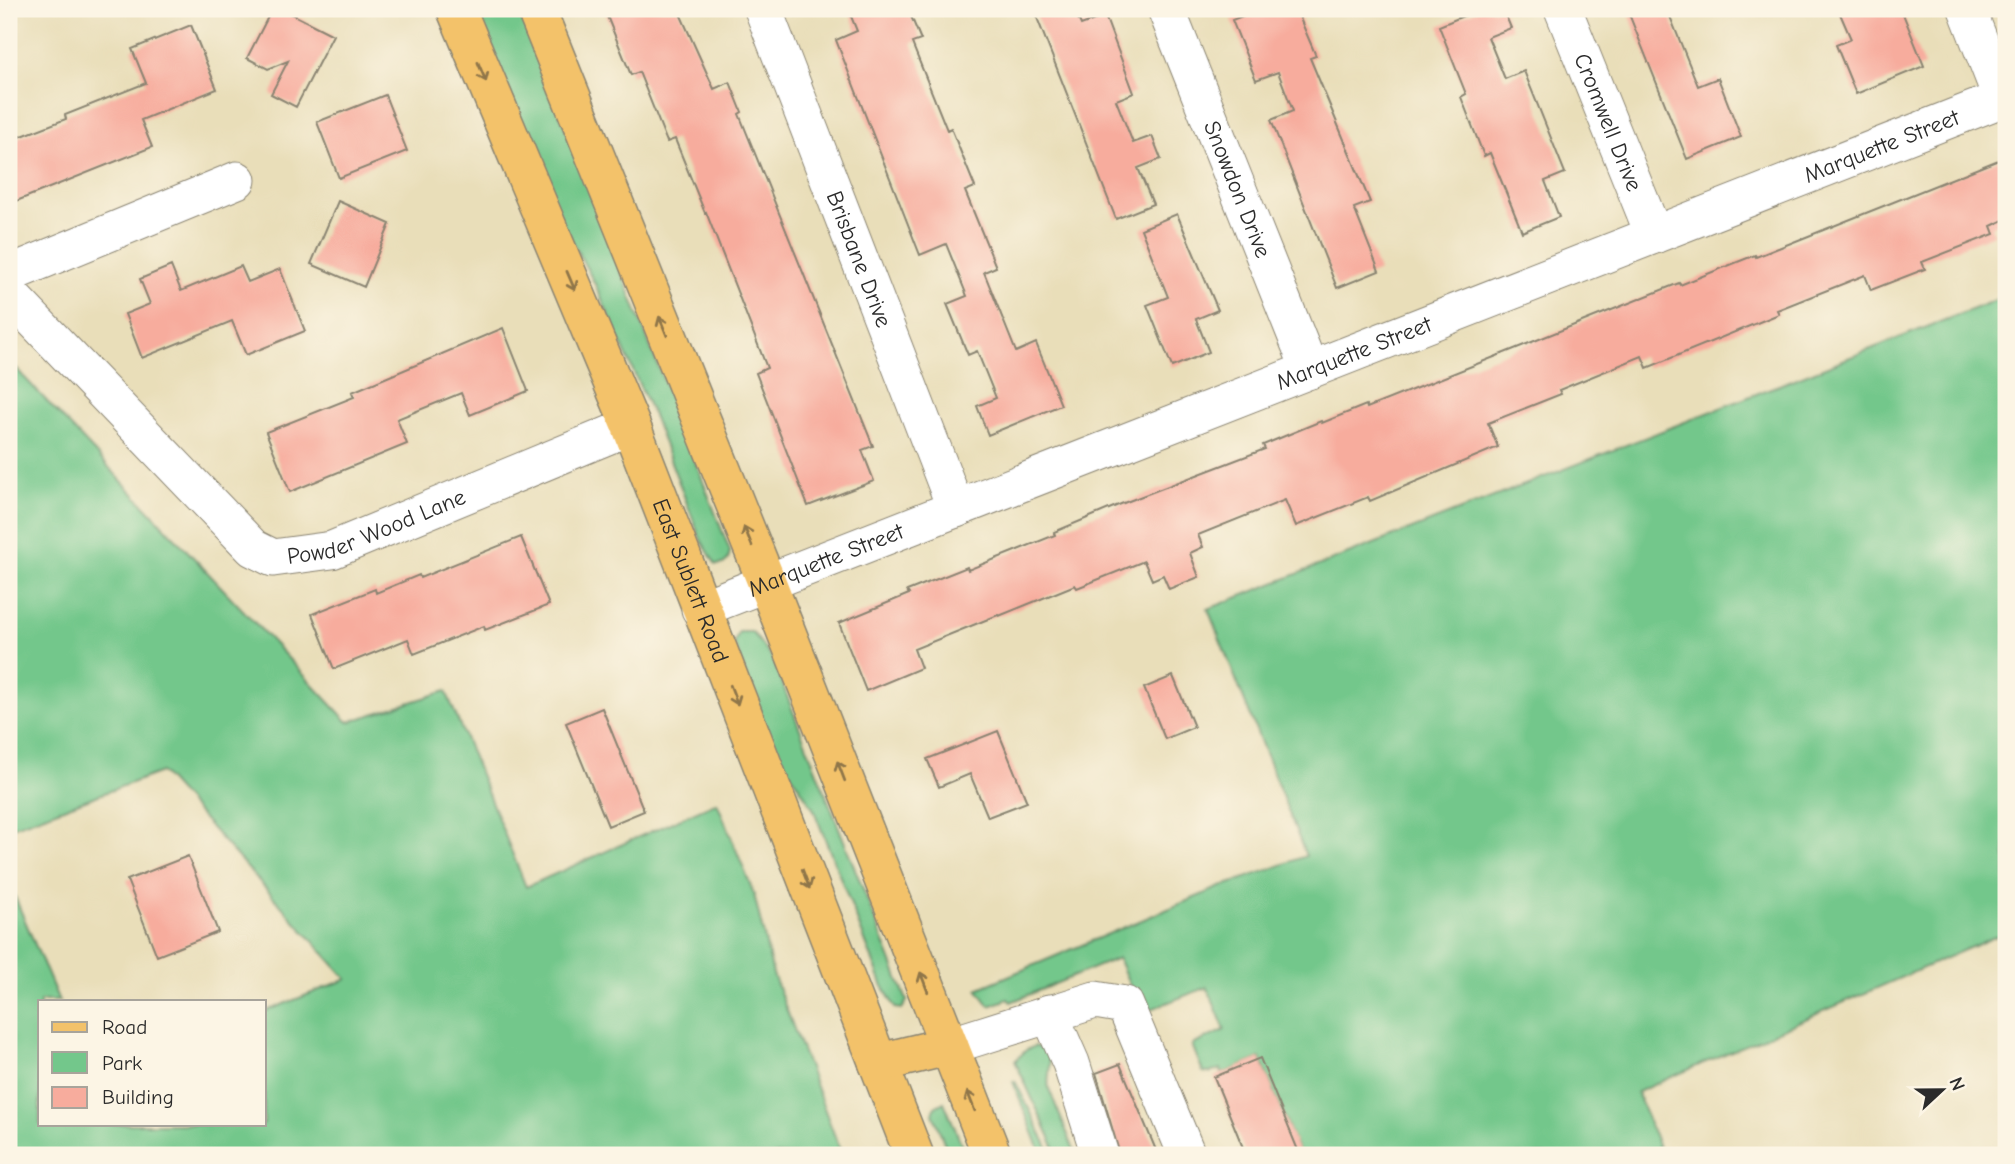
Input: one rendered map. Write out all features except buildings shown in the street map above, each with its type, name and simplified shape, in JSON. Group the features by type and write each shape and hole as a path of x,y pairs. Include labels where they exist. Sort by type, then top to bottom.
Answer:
{"main road":[{"name":"East Sublett Road","path":"456,9 631,426 914,1155"},
{"path":"536,9 767,583 992,1155"},
{"path":"878,1063 949,1046"}],"street":[{"name":"Brisbane Drive","path":"763,9 956,509"},
{"name":"Snowdon Drive","path":"1166,9 1310,370"},
{"name":"Cromwell Drive","path":"1563,9 1654,235"},
{"path":"1967,9 2004,98"},
{"name":"Marquette Street","path":"700,609 2004,98"},
{"path":"9,274 237,180"},
{"name":"Powder Wood Lane","path":"9,294 253,548 273,558 332,550 631,426"},
{"path":"949,1046 1095,1000 1125,1006 1186,1155"},
{"path":"1049,1013 1071,1063 1100,1155"}],"green space":[{"path":"472,9 519,9 730,551 728,560 723,564 716,565 701,540 654,418 595,284 558,215"},
{"path":"2006,296 2006,932 1637,1092 1662,1155 1300,1155 1260,1058 1222,1074 1221,1069 1203,1072 1192,1045 1225,1030 1207,987 1149,1010 1139,1006 1118,958 1011,1002 1008,999 990,1006 977,989 1218,888 1306,856 1208,609"},
{"path":"9,361 348,722 446,691 526,887 717,802 754,894 773,974 842,1155 9,1155 9,883 59,1000 38,1000 38,1126 266,1126 266,1011 347,979 161,772 9,828"},
{"path":"739,632 752,632 772,658 907,1001 902,1009 895,1008 882,984 813,808 772,745 734,643"},
{"path":"1035,1046 1043,1050 1049,1059 1049,1089 1076,1155 1058,1155 1015,1061 1026,1050"},
{"path":"1015,1081 1052,1155 1042,1155 1013,1082"},
{"path":"944,1102 966,1155 949,1155 933,1114 935,1107"}]}
